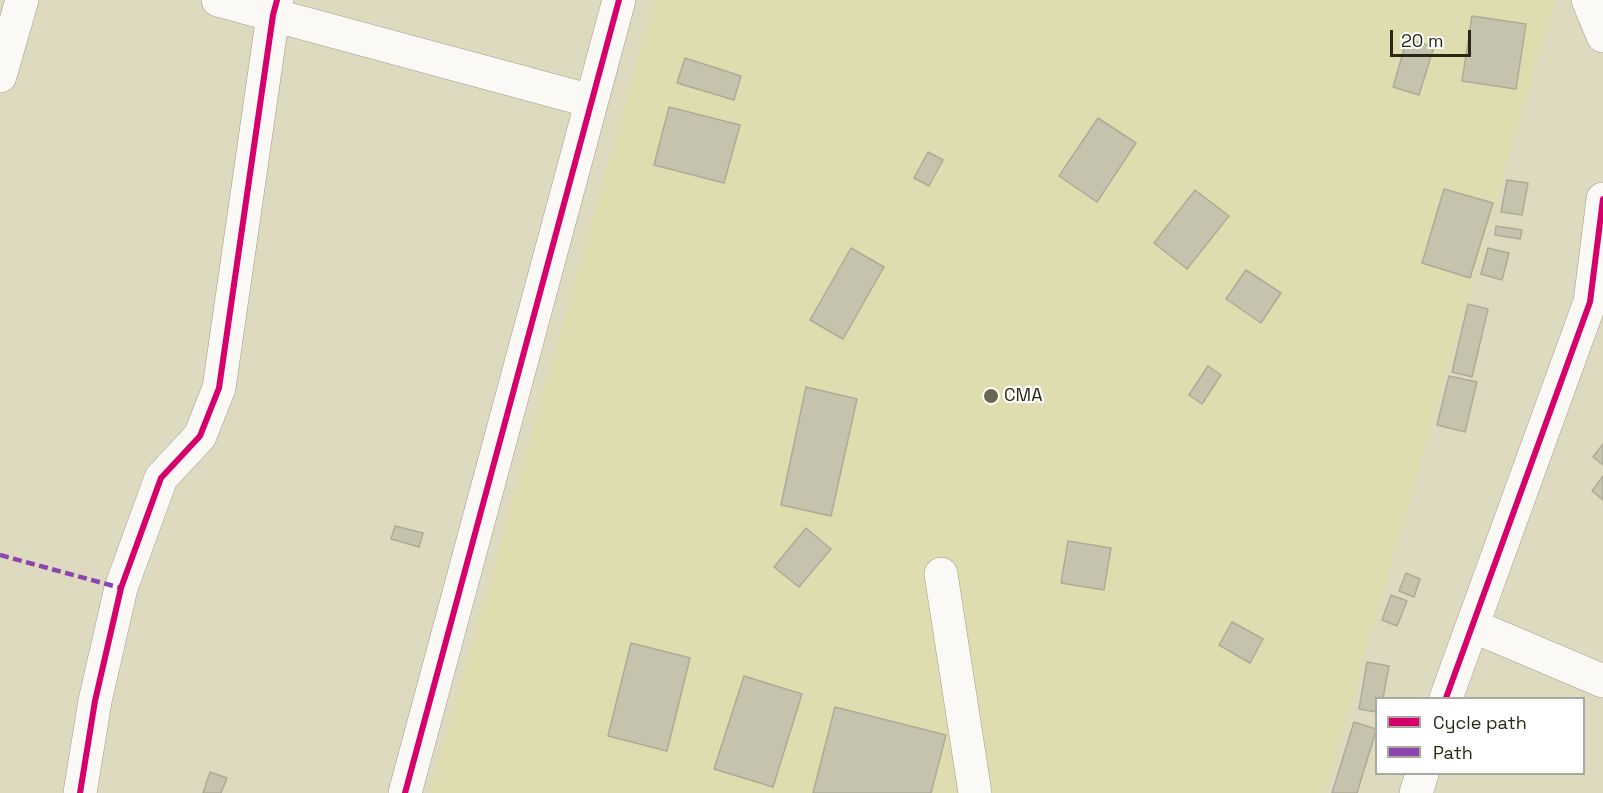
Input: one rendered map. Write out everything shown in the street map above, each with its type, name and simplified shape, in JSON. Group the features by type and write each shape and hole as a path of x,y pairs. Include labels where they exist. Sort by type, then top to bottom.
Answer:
{"street":[{"path":"0,76 22,0"},
{"path":"218,0 275,8 591,100"},
{"path":"405,793 619,0"},
{"path":"1588,0 1603,36"},
{"path":"80,793 95,701 121,588 161,478 200,436 219,388 275,8"},
{"path":"1447,697 1590,302 1603,199"},
{"path":"940,574 975,793"},
{"path":"1473,626 1603,681"},
{"path":"1416,793 1422,775"}],"shaded area":[{"name":"CMA","path":"654,0 1555,0 1325,793 430,793"}],"building":[{"path":"1472,16 1526,24 1516,89 1462,81"},
{"path":"1407,39 1434,47 1419,95 1393,87"},
{"path":"685,58 741,76 734,100 677,83"},
{"path":"669,107 740,125 724,183 654,165"},
{"path":"1098,118 1136,143 1097,202 1059,176"},
{"path":"928,152 943,160 929,186 914,178"},
{"path":"1507,180 1528,183 1522,215 1501,212"},
{"path":"1444,189 1493,203 1470,278 1422,263"},
{"path":"1195,190 1229,216 1187,269 1154,243"},
{"path":"1496,226 1522,230 1520,239 1495,235"},
{"path":"851,248 884,267 843,339 810,320"},
{"path":"1488,248 1509,253 1502,280 1481,274"},
{"path":"1246,270 1281,293 1261,323 1226,299"},
{"path":"1468,304 1488,309 1472,377 1452,372"},
{"path":"1208,366 1221,375 1202,404 1189,395"},
{"path":"1449,376 1477,382 1465,432 1437,425"},
{"path":"806,387 857,399 831,516 781,505"},
{"path":"1603,444 1603,465 1593,457"},
{"path":"1603,476 1603,500 1592,491"},
{"path":"395,526 423,533 419,547 391,539"},
{"path":"806,528 831,549 799,587 774,567"},
{"path":"1068,541 1111,548 1104,590 1061,583"},
{"path":"1406,573 1420,579 1414,597 1399,591"},
{"path":"1391,595 1407,601 1397,626 1382,620"},
{"path":"1232,622 1263,639 1250,663 1219,645"},
{"path":"631,643 690,658 667,751 608,736"},
{"path":"1367,662 1389,666 1383,697 1375,697 1375,712 1359,709"},
{"path":"744,676 802,694 773,787 714,769"},
{"path":"835,707 946,735 931,793 813,793"},
{"path":"1354,722 1375,729 1357,793 1332,793"},
{"path":"210,772 227,778 221,793 203,793"}],"marked path":[{"path":"0,555 121,588"}],"cycle path":[{"path":"80,793 95,701 121,588 161,478 200,436 219,388 277,0"},
{"path":"405,793 619,0"},
{"path":"1446,697 1590,302 1603,199"}],"place":[{"name":"CMA","path":"991,396"}]}
